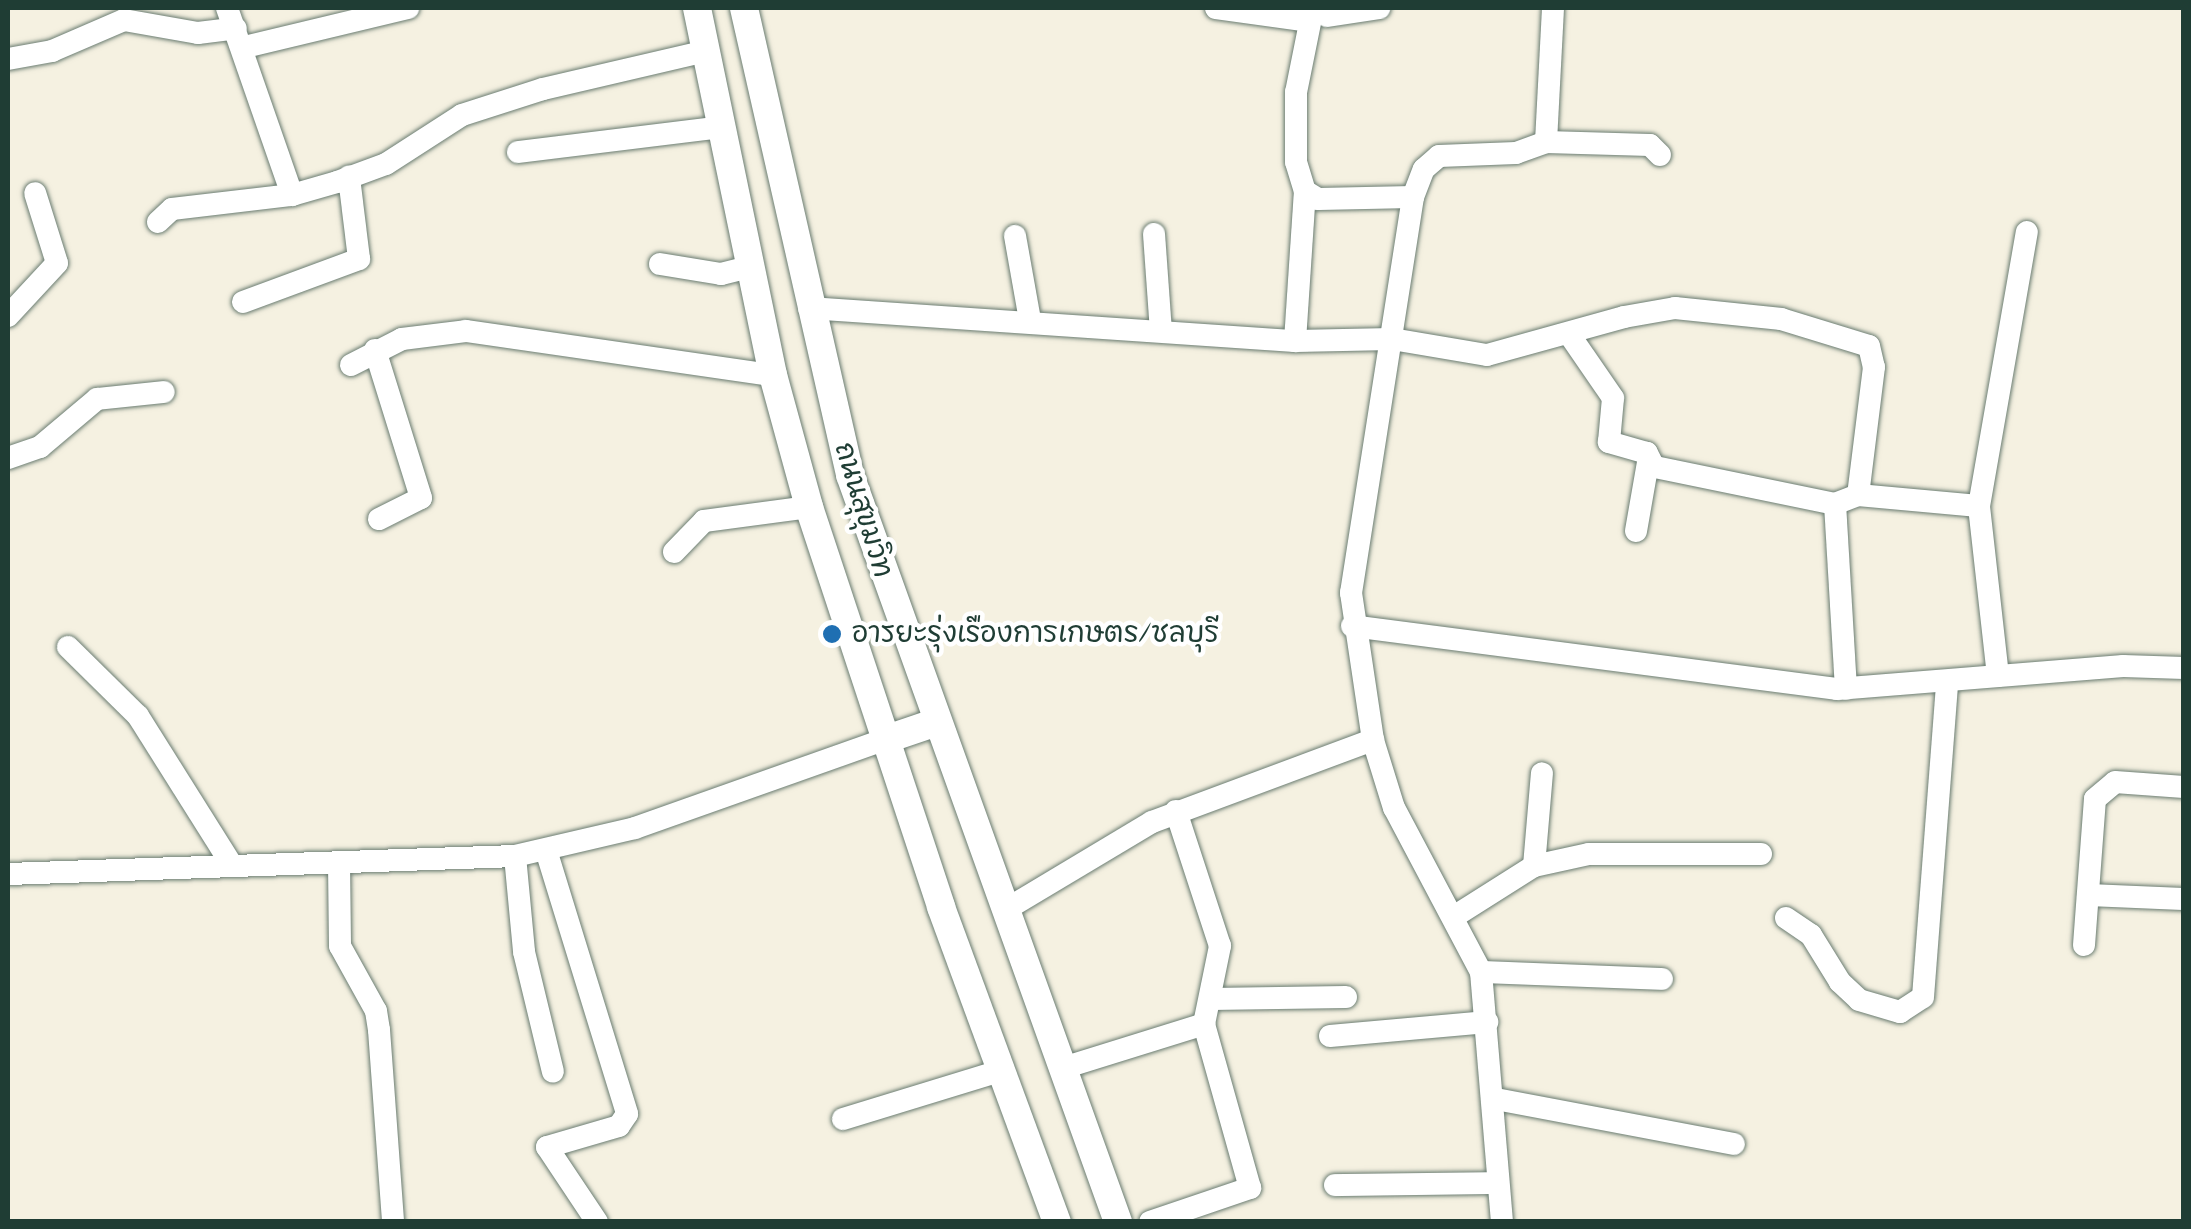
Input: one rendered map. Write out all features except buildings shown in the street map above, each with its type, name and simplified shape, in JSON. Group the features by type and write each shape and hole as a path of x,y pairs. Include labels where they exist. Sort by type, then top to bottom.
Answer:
{"main road":[{"name":"ถนนสุขุมวิท","path":"697,8 772,375 809,506 884,740 1000,1071 1058,1222"},
{"name":"ถนนสุขุมวิท","path":"744,8 809,308 850,475 1118,1222"},
{"path":"884,740 937,722"}],"street":[{"path":"8,59 52,52 124,20 198,33 408,8"},
{"path":"1216,8 1317,15 1378,8"},
{"path":"1546,142 1553,8"},
{"path":"1294,341 1305,191 1296,162 1296,92 1317,15"},
{"path":"236,28 292,195"},
{"path":"158,222 172,208 214,200 292,195 386,164 462,115 543,88 706,51"},
{"path":"518,152 722,127"},
{"path":"1502,1222 1496,1099 1481,972 1455,916 1394,808 1373,740 1352,626 1350,593 1412,197 1424,169 1438,156 1516,153 1546,142 1650,146 1660,155"},
{"path":"242,302 360,258 349,177"},
{"path":"1305,191 1318,200 1412,197"},
{"path":"8,316 57,263 35,194"},
{"path":"1998,676 1979,506 2026,232"},
{"path":"1154,234 1161,330"},
{"path":"1015,236 1030,320"},
{"path":"660,264 722,274 750,267"},
{"path":"809,308 1030,320 1294,341 1392,339 1488,356 1675,308 1781,319 1869,346 1874,367 1858,495"},
{"path":"351,366 375,350 433,332 466,331 772,375"},
{"path":"1569,334 1613,398 1609,442 1647,453 1636,531"},
{"path":"375,350 421,498 379,519"},
{"path":"8,458 40,447 97,399 164,392"},
{"path":"1648,462 1835,504 1858,495 1979,506"},
{"path":"1835,504 1846,689"},
{"path":"674,552 704,521 809,506"},
{"path":"1352,626 1751,683 1846,689 1998,676 2184,668"},
{"path":"68,647 138,716 232,865"},
{"path":"1786,918 1811,935 1840,982 1859,1000 1900,1012 1924,997 1947,682"},
{"path":"8,874 515,856 635,828 884,740"},
{"path":"1005,910 1176,811 1373,740"},
{"path":"1534,866 1542,772"},
{"path":"2084,945 2095,799 2103,788 2115,782 2184,787"},
{"path":"1150,1222 1250,1188 1204,1024 1220,946 1176,811"},
{"path":"546,850 627,1114 618,1126 547,1148 597,1222"},
{"path":"1455,916 1534,866 1608,851 1761,854"},
{"path":"515,856 524,952 553,1072"},
{"path":"339,864 340,946 376,1011 379,1030 393,1222"},
{"path":"2088,895 2184,900"},
{"path":"1481,972 1662,979"},
{"path":"1211,1000 1346,997"},
{"path":"1330,1036 1488,1022"},
{"path":"1063,1068 1204,1024"},
{"path":"843,1120 1000,1071"},
{"path":"1496,1099 1734,1144"},
{"path":"1336,1185 1498,1183"}],"place":[{"name":"อารยะรุ่งเรืองการเกษตร/ชลบุรี","path":"832,634"}]}
